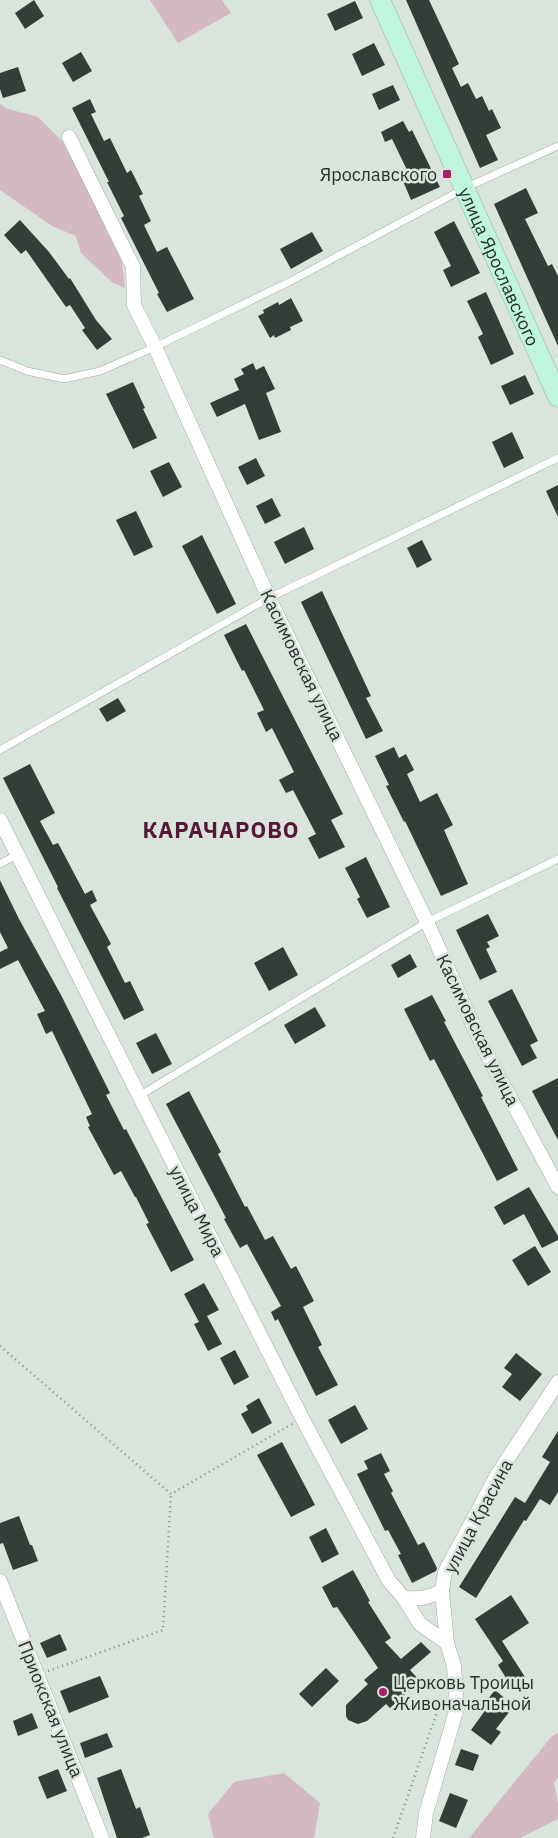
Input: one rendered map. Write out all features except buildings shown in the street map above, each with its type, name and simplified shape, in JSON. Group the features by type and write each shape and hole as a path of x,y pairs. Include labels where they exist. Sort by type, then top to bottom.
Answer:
{"street":[{"name":"улица Ярославского","path":"380,0 558,397"},
{"name":"Касимовская улица","path":"69,137 133,267 134,305 269,598 427,922 482,1046 558,1187"},
{"name":"улица Мира","path":"0,820 302,1418 389,1581 403,1597 420,1624 447,1643"},
{"name":"улица Красина","path":"423,1838 426,1813 457,1708 454,1666 447,1643 442,1591 445,1572 497,1475 558,1382"},
{"name":"Приокская улица","path":"0,1581 102,1838"},
{"path":"403,1597 415,1600 430,1597 442,1591"}],"lane":[{"path":"0,360 28,371 64,379 100,371 155,347 289,282 465,188 558,146"},
{"path":"0,750 269,598 558,458"},
{"path":"0,864 16,855"},
{"path":"139,1096 427,922 558,858"}],"path":[{"path":"0,1346 171,1494"},
{"path":"171,1494 302,1418"},
{"path":"37,1675 163,1630 171,1494"},
{"path":"393,1838 444,1692"}],"shaded area":[{"path":"150,0 222,0 231,13 178,43"},
{"path":"0,104 8,109 38,117 63,142 102,217 107,233 121,254 125,288 113,283 81,253 76,236 52,226 0,190"},
{"path":"558,1733 558,1777 554,1783 558,1803 558,1819 520,1838 469,1838 552,1736"},
{"path":"284,1773 320,1803 314,1838 214,1838 208,1814 234,1782"}],"place":[{"name":"Ярославского","path":"447,174"},
{"name":"Церковь Троицы Живоначальной","path":"383,1692"}],"district":[{"name":"КАРАЧАРОВО","path":"221,829"}]}
